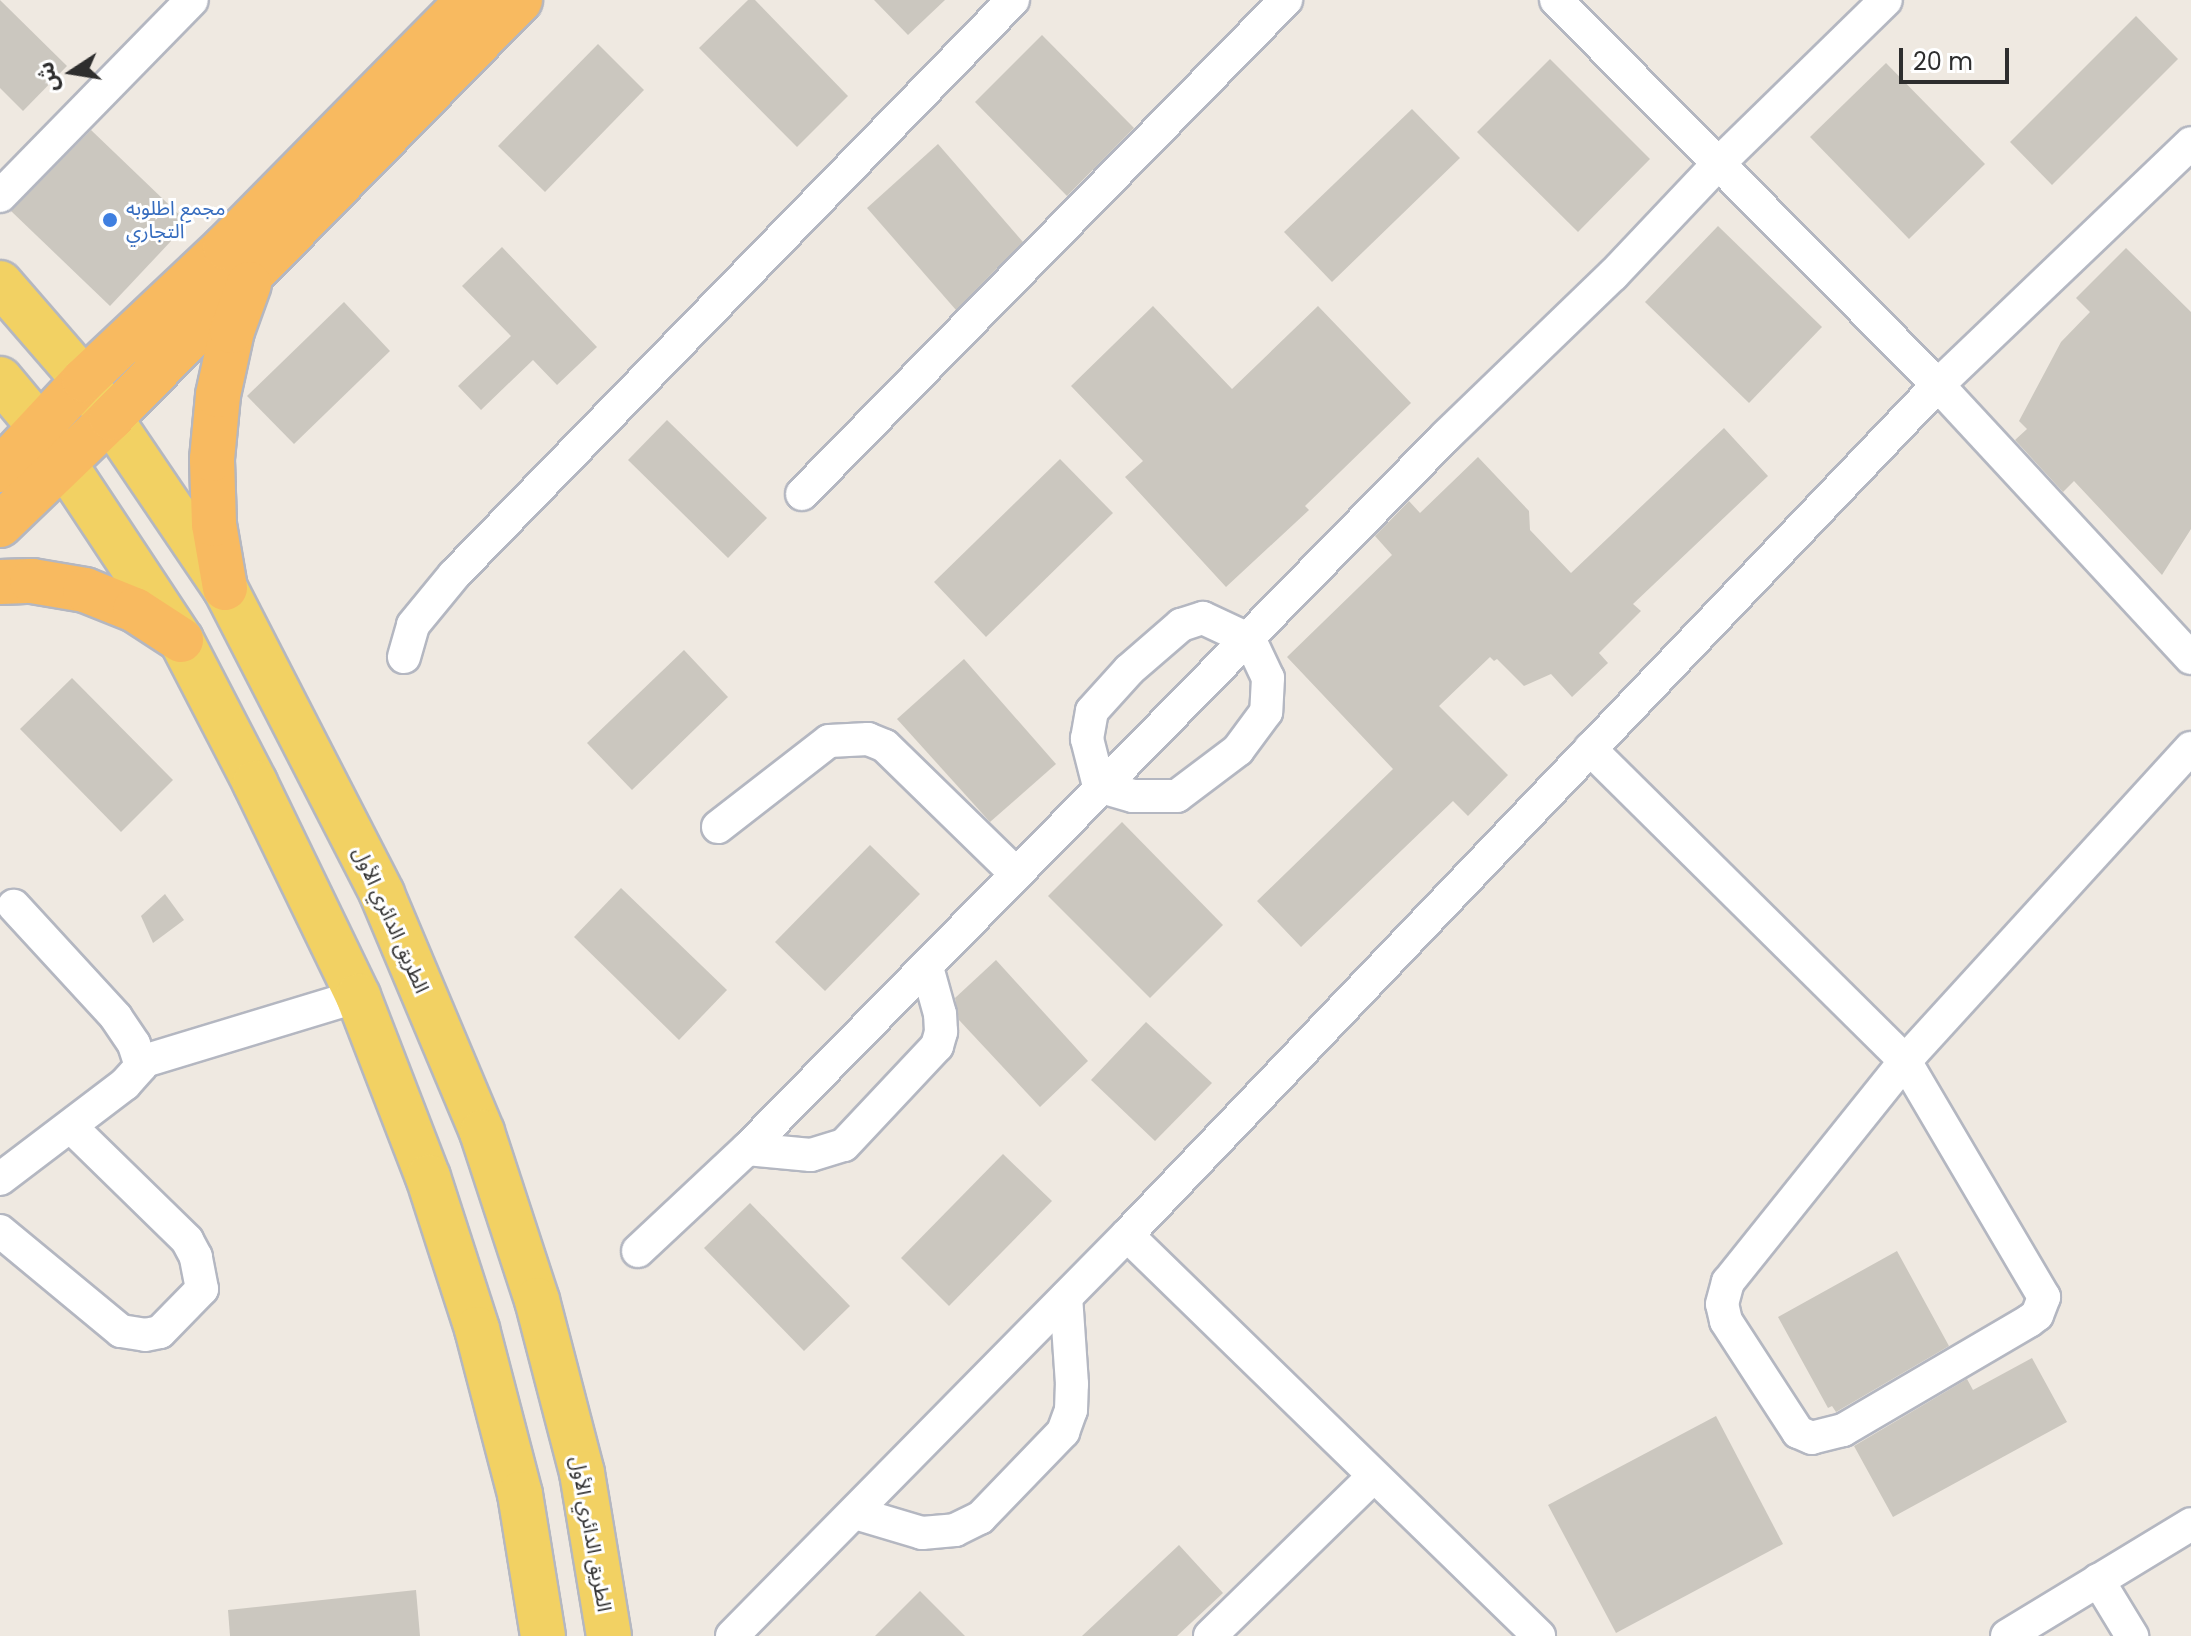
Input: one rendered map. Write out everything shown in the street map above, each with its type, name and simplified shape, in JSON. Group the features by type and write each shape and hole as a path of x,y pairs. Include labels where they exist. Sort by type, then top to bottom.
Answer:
{"highway":[{"path":"0,470 84,380 225,247 469,0"},
{"path":"0,525 111,418 520,0"},
{"path":"225,588 214,524 212,459 218,395 232,331 254,271"},
{"path":"0,582 32,581 85,590 135,610 181,640"}],"main road":[{"name":"الطريق الدائري الأول","path":"0,283 84,380 225,588 382,894 482,1132 537,1300 582,1473 609,1636"},
{"path":"0,379 66,463 181,640 255,783 358,996 428,1177 477,1329 520,1494 543,1636"}],"street":[{"path":"0,196 192,0"},
{"path":"404,657 413,625 454,575 1013,0"},
{"path":"802,494 1286,0"},
{"path":"1556,0 1938,385 2191,658"},
{"path":"638,1251 747,1149 927,967 1099,786 1250,640 1446,436 1613,275 1719,163 1886,0"},
{"path":"732,1636 1127,1235 1938,385 2191,143"},
{"path":"1192,619 1214,620 1250,640 1268,678 1268,697 1266,712 1238,750 1177,796 1133,796 1099,786 1089,758 1088,725 1092,711 1129,670 1192,619"},
{"path":"718,827 829,741 868,739 885,746 1016,874"},
{"path":"1590,749 1905,1061 2039,1282 2044,1297 2043,1307 2029,1321 1843,1430 1812,1438 1798,1432 1726,1321 1724,1292 1734,1273 1905,1061 2191,748"},
{"path":"14,906 116,1017 141,1062"},
{"path":"747,1149 811,1155 844,1145 937,1046 941,1032 940,1014 927,967"},
{"path":"0,1179 135,1076 141,1062 358,996"},
{"path":"0,1231 121,1331 145,1335 160,1332 202,1289 196,1257 187,1240 70,1126"},
{"path":"1127,1235 1539,1636"},
{"path":"855,1513 922,1533 955,1530 980,1518 1063,1432 1071,1410 1072,1384 1066,1297"},
{"path":"1210,1636 1374,1476"},
{"path":"2007,1636 2191,1524"},
{"path":"2098,1580 2132,1636"}],"building":[{"path":"0,0 67,66 23,111 0,88"},
{"path":"748,0 755,0 848,96 797,147 699,48"},
{"path":"874,0 945,0 908,35"},
{"path":"2136,16 2178,59 2052,185 2010,142"},
{"path":"1042,35 1134,128 1067,196 975,102"},
{"path":"598,44 644,90 545,192 498,146"},
{"path":"1550,59 1650,159 1578,232 1477,132"},
{"path":"1886,63 1985,164 1909,239 1810,137"},
{"path":"1412,109 1460,158 1332,282 1284,232"},
{"path":"91,130 188,223 110,306 11,211"},
{"path":"938,144 1023,242 956,310 867,208"},
{"path":"1718,226 1822,327 1749,403 1645,302"},
{"path":"502,247 597,347 557,385 533,360 481,410 458,386 511,336 462,286"},
{"path":"2126,248 2191,312 2191,529 2162,575 2074,481 2063,492 2015,440 2027,429 2019,421 2061,342 2090,312 2076,298"},
{"path":"344,302 390,351 294,444 247,396"},
{"path":"1153,306 1232,389 1318,306 1411,403 1305,506 1309,510 1226,587 1125,477 1143,461 1071,386"},
{"path":"667,420 767,518 728,558 628,460"},
{"path":"1724,428 1768,476 1633,604 1641,611 1599,653 1608,663 1572,697 1551,674 1524,686 1497,659 1494,661 1490,657 1439,706 1508,775 1468,816 1453,801 1301,947 1257,901 1393,769 1287,657 1392,555 1375,536 1409,501 1420,513 1478,457 1529,511 1530,530 1571,573"},
{"path":"1060,459 1113,513 986,637 934,582"},
{"path":"684,650 728,697 632,790 587,743"},
{"path":"964,659 1056,764 990,822 897,719"},
{"path":"72,678 173,780 121,832 20,729"},
{"path":"1122,822 1223,925 1150,998 1048,896"},
{"path":"870,845 920,894 825,991 775,942"},
{"path":"621,888 727,990 679,1040 574,937"},
{"path":"165,894 184,920 153,943 141,916"},
{"path":"996,960 1088,1061 1040,1107 959,1020 955,998"},
{"path":"1146,1022 1212,1083 1155,1141 1091,1080"},
{"path":"1003,1154 1052,1201 949,1306 901,1258"},
{"path":"750,1203 850,1306 804,1351 704,1248"},
{"path":"1897,1251 1949,1346 1836,1412 1832,1406 1828,1408 1778,1317"},
{"path":"2032,1358 2067,1422 1893,1517 1854,1446 1967,1379 1973,1390"},
{"path":"1716,1416 1783,1544 1616,1633 1548,1505"},
{"path":"1179,1545 1223,1593 1177,1636 1082,1636"},
{"path":"416,1590 420,1636 230,1636 228,1610"},
{"path":"920,1591 965,1636 875,1636"}],"place":[{"name":"مجمع اطلوبه التجاري","path":"110,220"}]}
